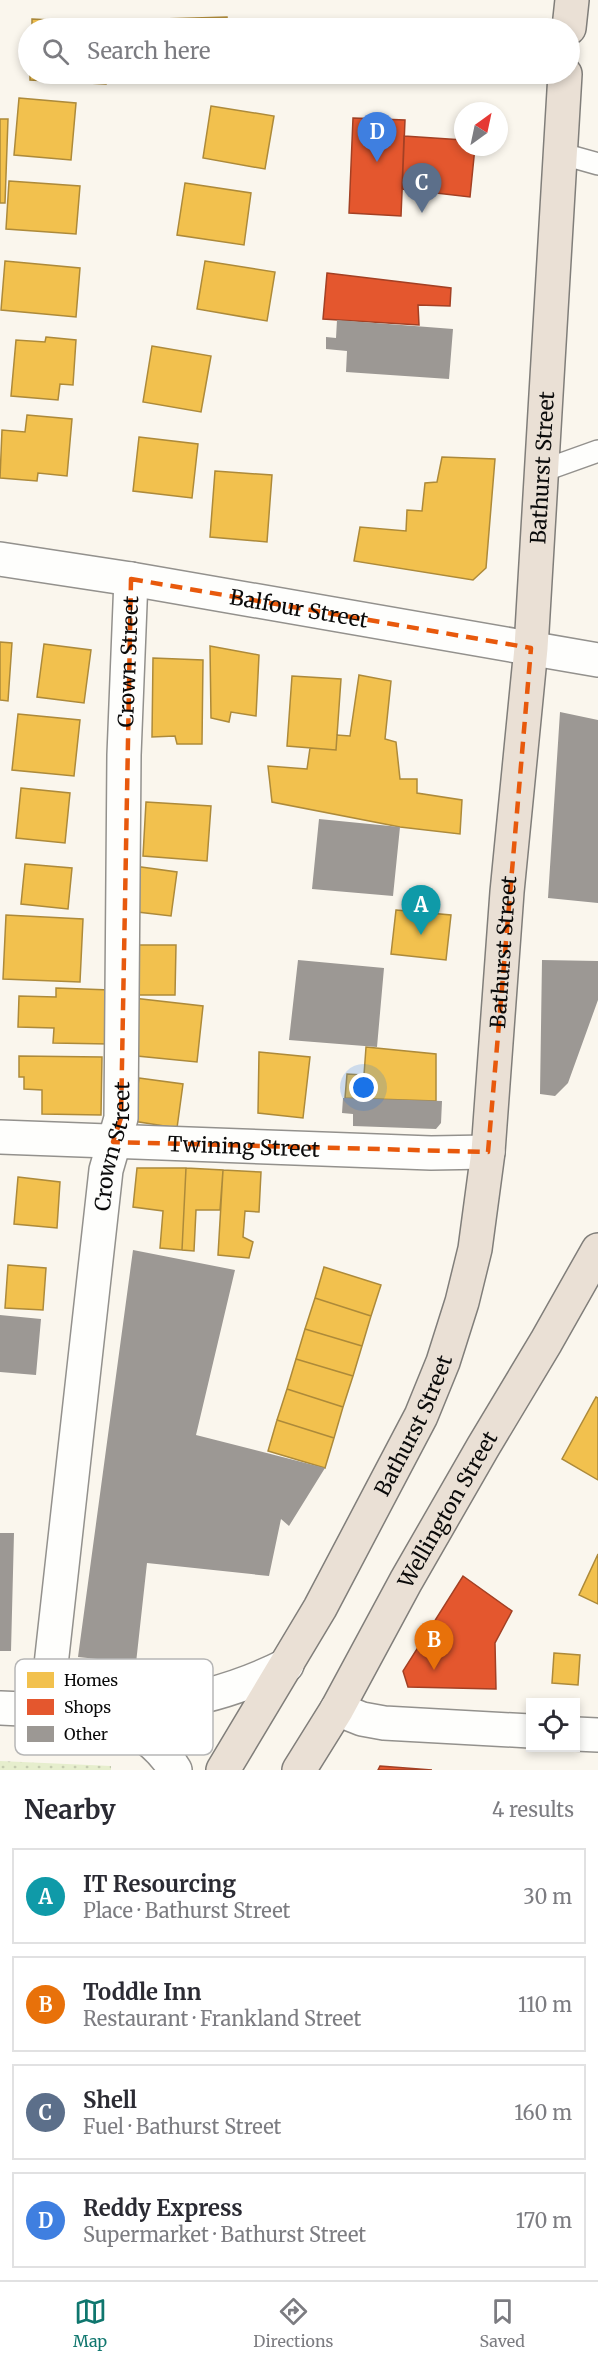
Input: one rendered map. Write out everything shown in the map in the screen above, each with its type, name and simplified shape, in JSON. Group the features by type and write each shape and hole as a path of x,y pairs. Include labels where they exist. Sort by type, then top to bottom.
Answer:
{"highway":[{"path":"570,18 572,0"},
{"name":"Bathurst Street","path":"223,1770 320,1608 421,1416 443,1362 462,1302 475,1249 488,1152 507,892 531,648 564,84"},
{"name":"Wellington Street","path":"299,1770 338,1709 406,1581 598,1250"}],"street":[{"name":"Balfour Street","path":"0,559 131,579 598,660"},
{"name":"Crown Street","path":"64,1659 106,1170 121,1118 124,755 131,579"},
{"name":"Twining Street","path":"0,1137 431,1153 488,1152"},
{"path":"213,1695 258,1680 287,1665"},
{"path":"0,1708 15,1709"},
{"path":"338,1709 362,1719 384,1723 526,1731"},
{"path":"580,1734 598,1735"},
{"path":"166,1755 175,1770"}],"lane":[{"path":"560,153 598,164"},
{"path":"542,471 598,452"}],"highlighted area":[{"path":"131,579 531,648 488,1152 113,1142 121,1118"}],"green space":[{"path":"0,1761 111,1766 111,1770 0,1770"}],"building: Homes":[{"path":"19,98 76,103 71,160 14,155"},
{"path":"211,106 274,116 265,169 203,158"},
{"path":"0,119 8,119 5,203 0,203"},
{"path":"9,181 80,186 76,234 6,229"},
{"path":"185,183 251,193 244,245 177,235"},
{"path":"5,261 80,268 76,317 1,310"},
{"path":"205,261 275,272 267,321 197,309"},
{"path":"46,337 76,340 73,385 60,384 58,400 11,396 16,340 45,342"},
{"path":"152,346 211,356 201,412 143,402"},
{"path":"27,415 72,419 67,476 38,473 37,481 0,478 2,430 25,432"},
{"path":"139,437 198,444 192,498 133,491"},
{"path":"442,457 495,459 486,568 473,580 354,561 360,527 406,531 407,510 422,511 425,483 437,482"},
{"path":"215,471 272,475 267,542 210,537"},
{"path":"0,642 12,643 8,701 0,700"},
{"path":"44,644 91,650 84,703 37,697"},
{"path":"210,646 259,655 256,716 231,712 229,722 211,718"},
{"path":"153,658 203,660 202,744 177,744 175,736 152,737"},
{"path":"359,675 391,681 385,739 396,742 400,779 417,779 417,793 462,800 460,834 400,827 272,802 268,766 307,769 310,748 336,750 337,735 350,736"},
{"path":"292,676 341,679 336,750 287,746"},
{"path":"18,714 80,720 74,776 12,770"},
{"path":"21,788 70,793 65,843 16,838"},
{"path":"146,802 211,806 207,861 143,856"},
{"path":"25,864 72,868 68,909 21,904"},
{"path":"134,866 177,872 171,916 129,911"},
{"path":"396,910 451,915 446,960 391,954"},
{"path":"6,915 83,919 80,982 3,979"},
{"path":"136,945 176,945 175,995 135,995"},
{"path":"56,988 110,990 109,1044 53,1043 54,1028 18,1027 19,996 56,997"},
{"path":"133,998 203,1006 197,1062 127,1055"},
{"path":"366,1047 436,1054 436,1101 345,1098 347,1074 364,1075"},
{"path":"259,1052 310,1057 303,1118 258,1113"},
{"path":"19,1056 102,1057 101,1115 42,1114 42,1090 24,1089 24,1077 19,1077"},
{"path":"139,1078 183,1084 177,1128 133,1121"},
{"path":"137,1168 186,1168 182,1250 160,1248 163,1211 133,1207"},
{"path":"186,1168 223,1170 220,1210 196,1210 194,1251 182,1250"},
{"path":"223,1170 261,1172 259,1212 245,1211 243,1237 253,1242 249,1258 218,1255"},
{"path":"18,1177 60,1182 57,1228 14,1224"},
{"path":"8,1265 46,1268 43,1310 5,1308"},
{"path":"324,1267 381,1285 371,1316 315,1298"},
{"path":"315,1298 371,1316 362,1346 305,1329"},
{"path":"305,1329 362,1346 353,1376 296,1359"},
{"path":"296,1359 353,1376 343,1407 287,1389"},
{"path":"287,1389 343,1407 334,1438 277,1420"},
{"path":"596,1397 598,1398 598,1480 562,1459"},
{"path":"277,1420 334,1438 325,1468 268,1451"},
{"path":"598,1554 598,1604 579,1595"},
{"path":"554,1653 580,1655 578,1685 552,1683"}],"building: Shops":[{"path":"353,118 405,120 401,216 349,213"},
{"path":"404,136 454,139 454,156 474,156 470,197 402,189"},
{"path":"327,273 451,288 450,306 418,305 419,325 323,319"},
{"path":"463,1576 512,1611 495,1643 496,1689 408,1687 403,1671"},
{"path":"380,1766 432,1770 378,1770"}],"building: Other":[{"path":"337,320 453,329 449,379 346,372 347,351 326,349 326,337 336,338"},
{"path":"560,712 598,720 598,903 548,898"},
{"path":"319,819 400,827 393,896 312,889"},
{"path":"298,960 384,968 377,1047 289,1040"},
{"path":"542,960 598,961 598,1000 568,1083 555,1096 540,1094"},
{"path":"343,1098 442,1101 441,1123 436,1129 353,1126 353,1114 342,1113"},
{"path":"133,1250 235,1270 196,1435 325,1468 289,1526 281,1519 269,1576 147,1563 136,1659 78,1657"},
{"path":"0,1315 41,1319 36,1375 0,1372"},
{"path":"0,1533 14,1533 11,1651 0,1651"}],"place":[{"name":"Reddy Express","path":"377,162"},
{"name":"Shell","path":"422,213"},
{"name":"IT Resourcing","path":"421,935"},
{"name":"Toddle Inn","path":"434,1670"}]}
